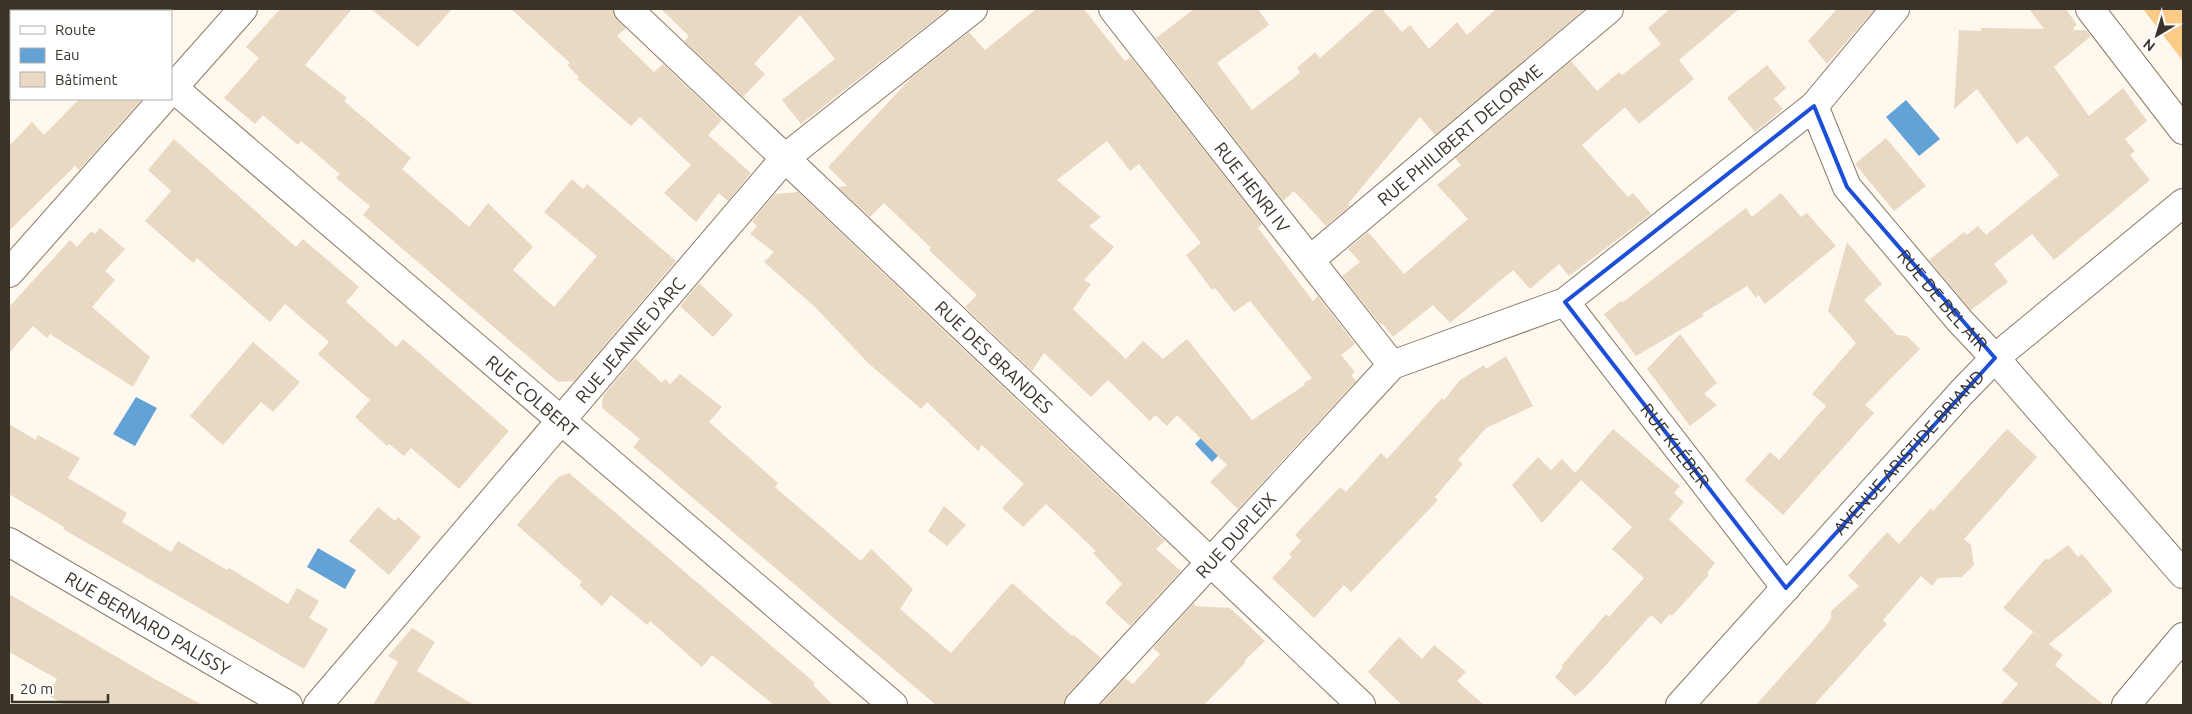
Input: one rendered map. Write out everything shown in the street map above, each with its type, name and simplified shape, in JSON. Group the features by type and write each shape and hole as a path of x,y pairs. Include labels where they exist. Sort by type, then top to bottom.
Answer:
{"street":[{"path":"172,89 243,9"},
{"name":"RUE DES BRANDES","path":"628,9 1361,705"},
{"name":"RUE JEANNE D'ARC","path":"318,705 785,158 973,9"},
{"name":"RUE PHILIBERT DELORME","path":"1310,260 1608,9"},
{"path":"1392,365 1565,302 1814,106 1895,9"},
{"path":"2090,9 2183,130"},
{"name":"RUE HENRI IV","path":"1121,12 1392,365"},
{"name":"RUE COLBERT","path":"172,93 560,420 893,705"},
{"path":"9,272 162,100"},
{"name":"RUE DE BEL AIR","path":"1814,106 1847,187 1960,320 2183,574"},
{"name":"AVENUE ARISTIDE BRIAND","path":"1680,705 1962,392 1995,358 2183,203"},
{"name":"RUE KLÉBER","path":"1565,302 1786,588"},
{"name":"RUE DUPLEIX","path":"1079,705 1392,365"},
{"name":"RUE BERNARD PALISSY","path":"9,542 288,705"},
{"path":"2126,705 2183,637"}],"highlighted area":[{"path":"1814,106 1847,187 1995,358 1786,588 1565,302"}],"shaded area":[{"path":"2143,9 2183,9 2183,61"}],"water":[{"path":"1906,100 1940,139 1919,156 1886,117"},
{"path":"136,397 157,408 135,446 113,434"},
{"path":"1223,416 1240,433 1212,462 1195,444"},
{"path":"318,548 356,570 345,589 307,567"}],"building":[{"path":"280,9 352,9 305,65 347,98 344,101 411,158 402,169 469,227 488,203 533,247 513,270 554,307 597,256 544,212 572,179 583,189 587,184 676,261 574,381 558,382 363,215 370,206 336,178 340,174 301,141 298,145 263,115 255,124 224,98 259,58 246,47"},
{"path":"371,9 452,9 418,47"},
{"path":"511,9 613,9 617,20 626,28 617,36 654,72 663,64 722,120 708,135 751,173 728,201 719,193 696,222 664,193 691,165 640,117 631,126 577,79 579,77 567,65 570,63"},
{"path":"661,9 948,9 801,124 782,100 835,59 800,15 754,64 765,74 743,97 684,41 689,36"},
{"path":"1036,9 1084,9 1125,61 1131,57 1262,224 1258,228 1313,301 1318,296 1355,344 1341,355 1355,372 1351,375 1356,381 1238,509 1210,482 1227,465 1177,415 1167,426 1155,415 1150,421 1108,380 1091,397 1044,353 1032,371 965,307 977,295 929,250 931,248 884,203 870,217 838,187 847,186 828,167 912,77 969,32 985,50","holes":["1107,141 1130,171 1139,164 1201,243 1186,255 1212,290 1215,288 1234,312 1250,301 1312,378 1304,383 1305,385 1252,420 1187,339 1163,359 1143,341 1126,359 1073,309 1091,284 1084,280 1114,247 1089,226 1101,217 1057,180"]},
{"path":"1194,9 1258,9 1269,25 1217,63 1252,110 1300,73 1297,68 1315,52 1320,58 1375,9 1382,9 1402,32 1410,25 1429,49 1457,22 1467,35 1496,9 1585,9 1435,135 1420,117 1348,204 1350,206 1326,226 1294,191 1283,201 1156,38"},
{"path":"1670,9 1739,9 1679,60 1694,79 1639,124 1625,107 1582,145 1628,197 1633,193 1651,214 1569,276 1559,264 1530,289 1513,270 1450,323 1433,305 1393,337 1382,323 1380,324 1342,276 1360,262 1348,249 1368,232 1404,274 1468,219 1437,185 1461,165 1455,158 1571,61 1597,91 1619,72 1622,75 1661,44 1648,28"},
{"path":"1837,9 1875,9 1827,64 1808,41"},
{"path":"2029,9 2066,9 2077,25 2073,28 2075,30 2086,30 2091,36 2054,67 2089,116 2123,88 2147,121 2125,139 2135,151 2130,155 2150,180 2054,260 2032,234 1994,264 2008,282 1971,310 1929,260 1964,232 1967,235 1978,226 1986,235 2059,175 2027,136 2017,144 1977,89 1954,109 1959,30 1981,31 1981,28 2044,29"},
{"path":"1767,65 1786,88 1774,99 1783,109 1755,132 1727,98"},
{"path":"78,100 141,100 79,170 75,166 9,231 9,146 32,122 44,135"},
{"path":"1886,138 1926,186 1894,211 1855,164"},
{"path":"174,139 296,247 303,239 359,287 346,302 396,347 403,339 509,431 459,489 411,448 404,456 389,444 387,446 355,417 370,400 318,354 329,342 285,304 270,322 197,258 193,263 145,221 171,191 148,170"},
{"path":"798,192 1165,541 1156,549 1181,571 1130,626 1105,603 1122,584 1093,553 1096,551 1046,504 1023,527 1002,508 1024,484 982,445 978,451 927,402 921,409 868,363 814,306 764,262 774,252 750,234 757,226 752,221 775,194"},
{"path":"1781,193 1801,217 1807,213 1836,246 1765,304 1758,295 1756,298 1747,286 1702,314 1704,316 1636,356 1604,314 1621,301 1623,302 1746,208 1752,217"},
{"path":"100,228 125,249 105,271 115,280 92,307 150,357 133,387 50,334 47,338 33,326 9,353 9,307 70,240 77,247 91,231 95,234"},
{"path":"1847,242 1882,284 1864,300 1897,335 1907,336 1920,349 1865,405 1874,413 1783,515 1745,480 1770,452 1779,460 1826,406 1812,394 1856,343 1828,311"},
{"path":"699,283 733,315 713,337 680,306"},
{"path":"1680,334 1717,383 1704,394 1717,405 1690,426 1647,369"},
{"path":"253,342 300,382 273,412 261,402 223,445 190,416"},
{"path":"1506,356 1533,406 1486,428 1458,460 1463,464 1435,497 1438,500 1351,592 1344,585 1314,618 1272,578 1292,557 1289,554 1301,541 1295,535 1340,487 1346,492 1381,453 1387,459 1442,398 1444,400 1460,380 1484,365 1486,369"},
{"path":"635,358 662,383 665,379 670,384 680,374 722,407 709,422 778,483 775,487 861,561 871,549 913,589 900,609 951,653 1012,583 1072,636 1074,635 1101,658 1068,694 1064,705 936,705 633,447 640,439 602,408 603,396"},
{"path":"9,424 36,440 38,435 80,458 68,478 127,513 122,522 171,552 178,541 227,570 229,568 288,604 297,588 319,601 309,618 328,629 304,669 63,529 64,527 9,494"},
{"path":"1613,429 1680,486 1674,493 1684,502 1669,519 1715,563 1707,573 1709,575 1672,616 1670,614 1661,624 1651,615 1586,687 1575,696 1555,677 1563,667 1562,665 1606,614 1609,617 1644,578 1612,549 1632,527 1581,480 1542,523 1512,485 1538,457 1551,470 1562,459 1575,473"},
{"path":"2007,429 2037,457 1964,539 1971,545 1974,565 1962,577 1938,578 1932,586 1921,576 1883,620 1887,624 1814,705 1756,705 1825,627 1831,618 1831,611 1859,586 1848,576 1887,532 1899,544 1931,508 1933,511"},
{"path":"569,473 815,683 813,685 833,705 774,705 712,655 702,667 650,621 647,625 611,595 602,606 579,585 582,582 517,525 558,477"},
{"path":"944,506 966,525 947,546 928,531"},
{"path":"378,507 395,521 398,517 421,537 389,575 349,541"},
{"path":"2068,545 2078,557 2082,554 2113,591 2049,644 2003,608 2046,558 2048,560"},
{"path":"9,594 202,705 64,705 48,695 57,679 9,652"},
{"path":"1194,603 1195,606 1230,608 1265,641 1204,705 1100,705 1125,678 1133,684 1160,654 1153,648"},
{"path":"412,628 435,642 417,671 474,705 373,705 398,662 388,656"},
{"path":"2033,632 2063,655 2055,665 2104,705 2000,705 2018,684 2002,670"},
{"path":"1399,637 1422,659 1434,645 1466,672 1457,681 1484,705 1402,705 1368,672"}]}
